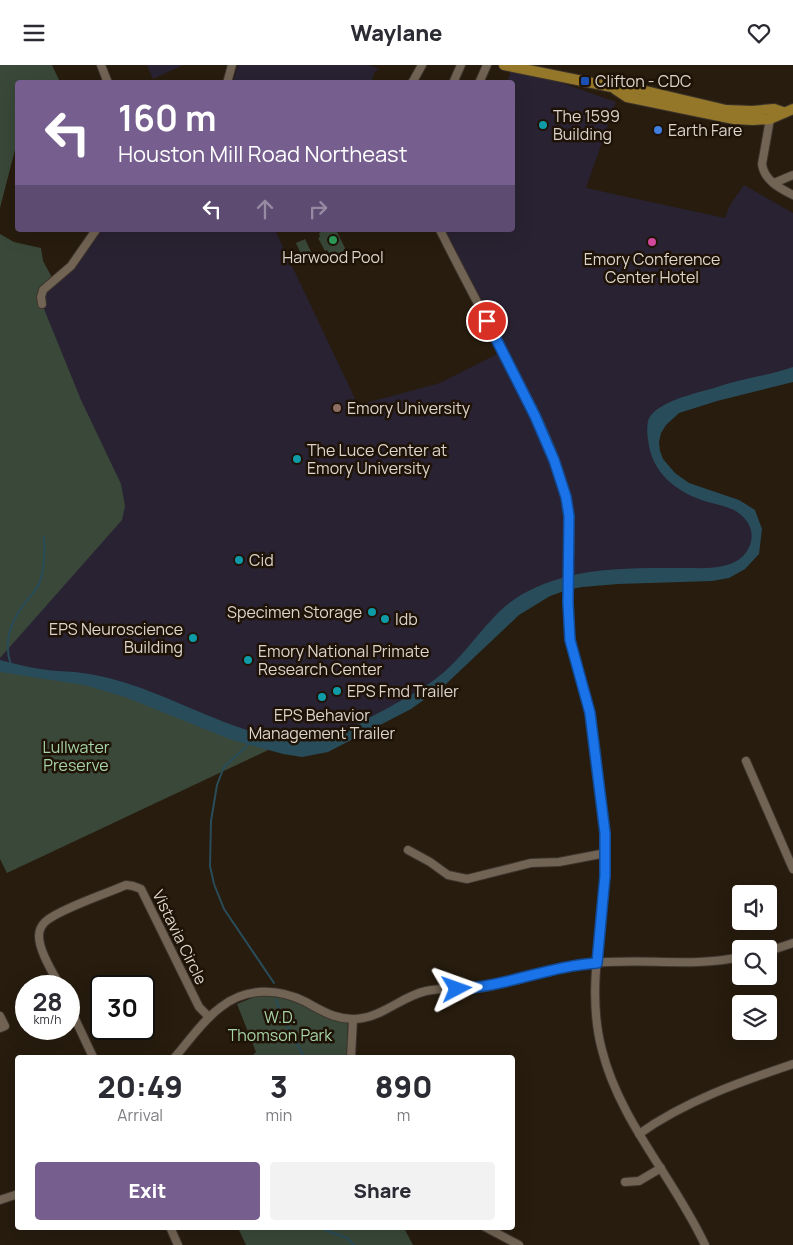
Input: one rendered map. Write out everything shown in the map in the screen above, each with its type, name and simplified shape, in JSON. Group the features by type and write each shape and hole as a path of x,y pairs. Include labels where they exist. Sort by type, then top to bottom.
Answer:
{"main road":[{"path":"504,65 612,87 637,89 726,110 752,111 774,109 788,111"},
{"path":"612,87 628,97 728,118 770,119 788,111"}],"street":[{"path":"101,65 107,80"},
{"path":"228,80 232,65"},
{"path":"414,80 422,65"},
{"path":"454,80 461,65"},
{"path":"480,80 487,65"},
{"path":"770,119 762,164 765,176 793,195"},
{"path":"774,183 793,175"},
{"path":"42,304 41,297 46,286 71,266 95,232"},
{"path":"441,232 529,401 554,460 566,497 569,516 568,603 570,640 587,700 591,722 605,833 606,853 595,1012 601,1047 614,1089 639,1134 693,1219 705,1245"},
{"path":"746,761 793,869"},
{"path":"408,850 448,875 467,879 532,863 559,862 606,853"},
{"name":"Vistavia Circle","path":"55,975 41,947 39,935 42,927 49,919 126,885 133,886 141,889 199,1007 209,1017"},
{"path":"777,948 793,943"},
{"path":"177,1055 209,1017 221,1006 238,997 260,992 275,991 294,995 331,1016 353,1019 378,1014 414,995 426,991 487,987 570,966 597,963 704,961 732,958"},
{"path":"0,1016 5,1026 0,1028"},
{"path":"351,1055 353,1019"},
{"path":"80,1029 92,1055"},
{"path":"639,1134 708,1096 793,1064"},
{"path":"625,1182 639,1181 661,1168"},
{"path":"0,1200 15,1195"},
{"path":"171,1230 178,1245"},
{"path":"491,1230 519,1245"}],"shaded area":[{"path":"147,65 183,65 153,79"},
{"path":"238,65 369,65 379,69 374,73 372,80 234,80"},
{"name":"Emory University","path":"513,66 616,102 586,188 725,218 730,205 744,185 793,213 793,373 668,411 653,442 669,474 743,508 757,540 735,566 616,577 530,598 459,666 355,734 303,748 0,667 0,239 25,293 58,278 94,232 276,232 358,405 440,383 503,351 441,232 515,232 515,80 508,80"}],"green space":[{"path":"0,65 52,65 59,80 15,80 15,150 0,208"},
{"path":"337,232 349,256 337,262 332,252 325,251 318,238 320,237 319,233"},
{"path":"0,234 14,242 41,248 43,261 54,281 46,286 42,304 81,400 121,484 125,506 122,520 0,658"},
{"path":"305,239 314,258 305,263 296,243"},
{"name":"Lullwater Preserve","path":"0,667 89,682 279,745 7,873 0,859"},
{"name":"W.D. Thomson Park","path":"277,994 293,999 330,1019 348,1022 347,1055 253,1055 256,1052 237,1004 259,995"},
{"path":"239,1230 405,1230 413,1245 246,1245"}],"water":[{"path":"793,367 793,382 717,401 679,413 666,425 661,433 660,451 663,459 675,473 689,483 739,500 755,510 762,529 759,554 745,569 729,578 712,581 582,587 550,596 519,615 446,684 411,709 328,752 302,757 283,754 232,740 125,697 84,685 0,672 0,660 40,669 97,675 153,692 252,732 300,741 334,737 430,683 449,667 506,606 522,595 548,582 594,571 639,568 714,568 740,559 751,543 752,534 748,523 733,509 686,493 676,487 660,472 650,451 647,435 648,421 658,409 677,399"}],"waterway":[{"path":"11,665 8,640 16,617 41,579 44,561 44,537"},
{"path":"249,744 224,767 217,785 211,821 210,866 214,884 224,909 274,983"},
{"path":"276,1000 282,1016 303,1055"},
{"path":"325,1230 347,1238 354,1245"}],"place":[{"name":"Clifton - CDC","path":"585,81"},
{"name":"The 1599 Building","path":"543,125"},
{"name":"Earth Fare","path":"658,130"},
{"name":"Harwood Pool","path":"333,240"},
{"name":"Emory Conference Center Hotel","path":"652,242"},
{"name":"Emory University","path":"337,408"},
{"name":"The Luce Center at Emory University","path":"297,459"},
{"name":"Cid","path":"239,560"},
{"name":"Specimen Storage","path":"372,612"},
{"name":"Idb","path":"385,619"},
{"name":"EPS Neuroscience Building","path":"193,638"},
{"name":"Emory National Primate Research Center","path":"248,660"},
{"name":"EPS Fmd Trailer","path":"337,691"},
{"name":"EPS Behavior Management Trailer","path":"322,697"}],"route":[{"path":"457,989 487,987 570,966 597,963 605,876 605,833 592,727 568,625 569,516 566,497 554,460 529,401 487,321"}]}
